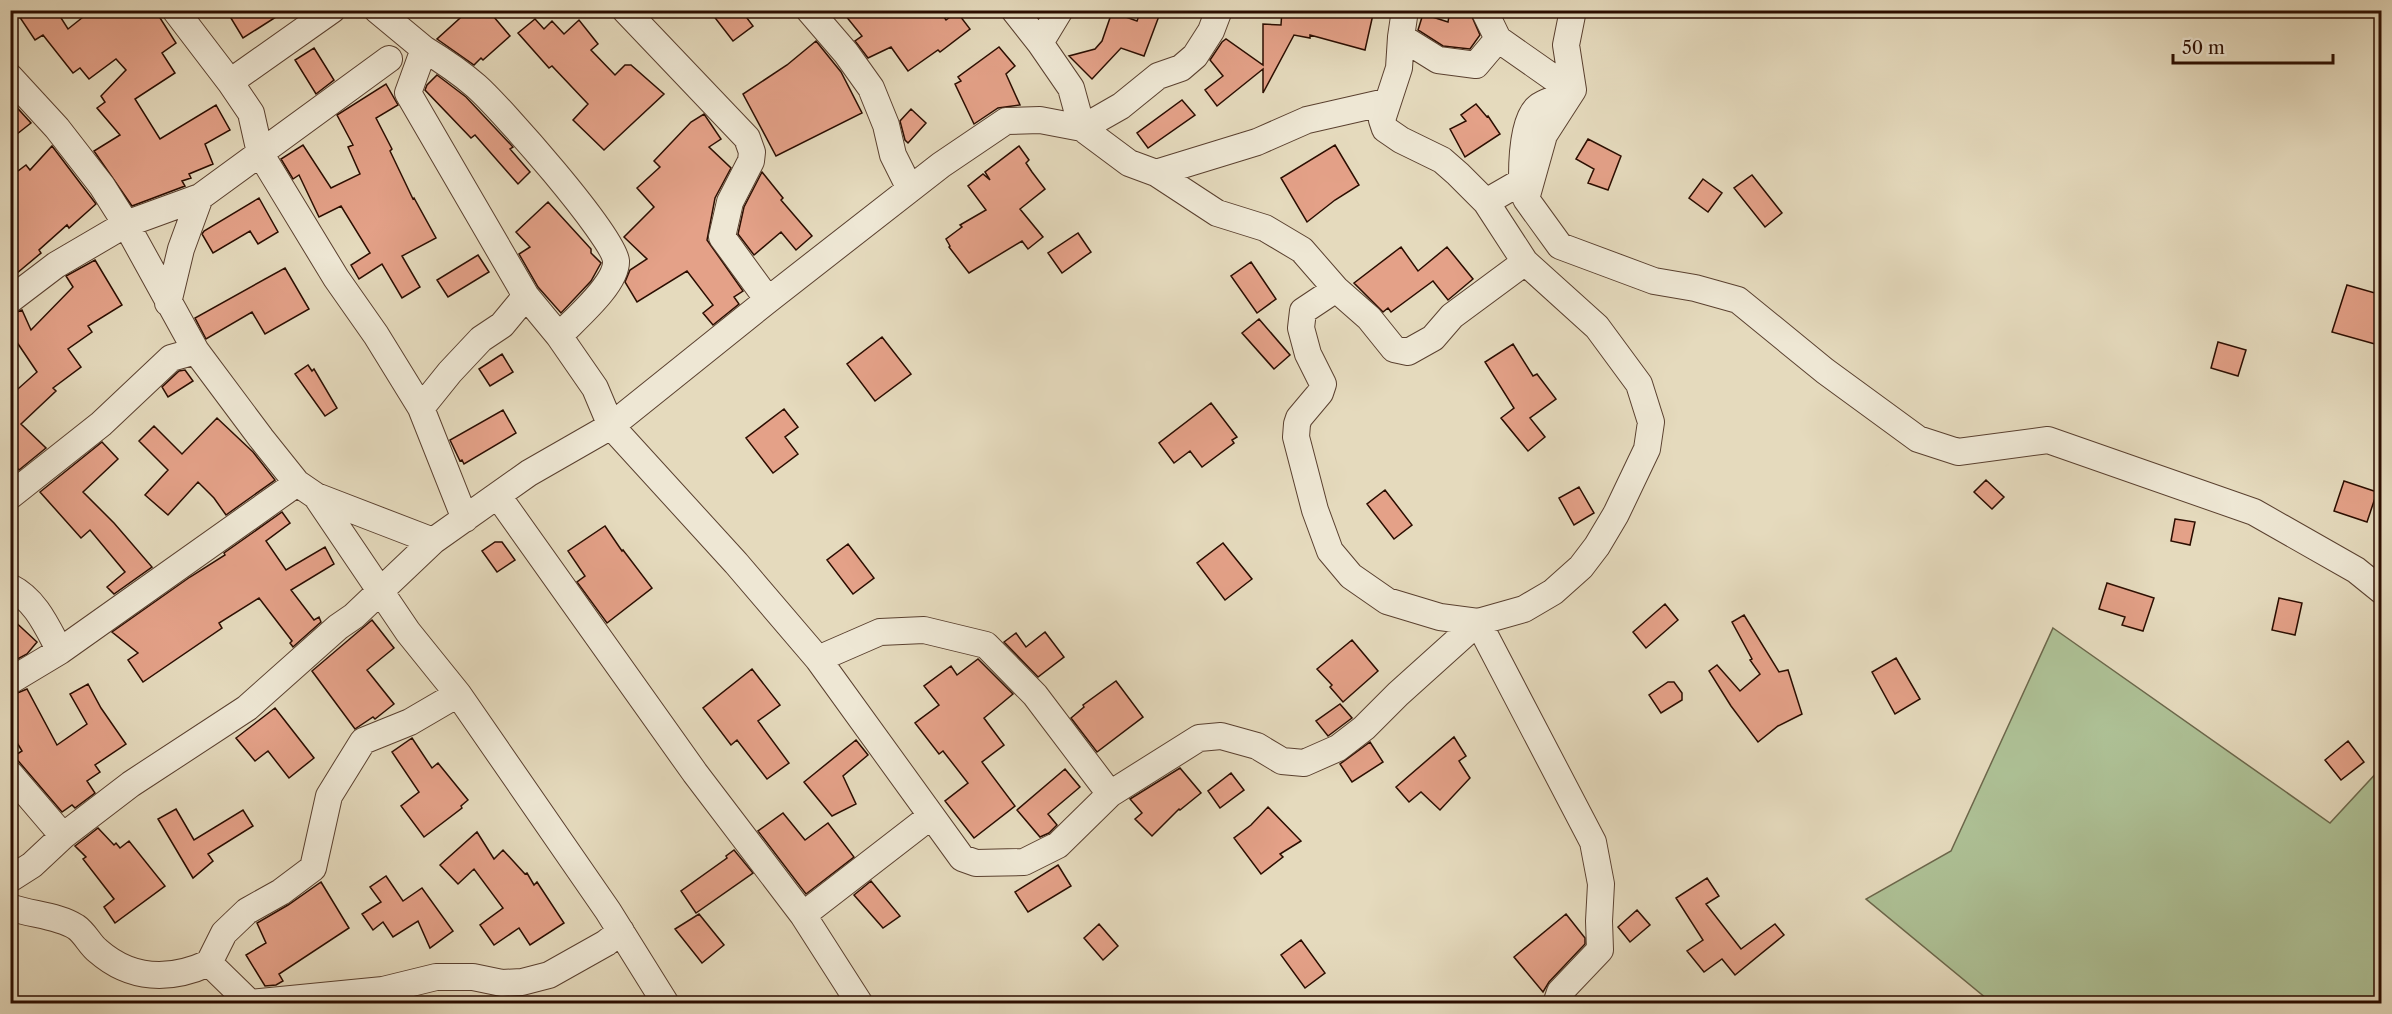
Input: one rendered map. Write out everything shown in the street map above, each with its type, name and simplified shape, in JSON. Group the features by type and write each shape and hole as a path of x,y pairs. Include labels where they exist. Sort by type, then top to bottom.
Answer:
{"street":[{"path":"175,10 251,113 260,153 336,278 376,335 421,408 465,519"},
{"path":"230,82 332,10"},
{"path":"625,10 747,138 752,152 751,161 729,202 722,237 768,300"},
{"path":"810,10 846,53 871,88 886,125 893,155 910,189"},
{"path":"1014,10 1071,88 1082,128"},
{"path":"1040,43 1060,10"},
{"path":"1082,128 1120,106 1158,76 1181,68 1195,56 1211,32 1219,10"},
{"path":"1336,289 1303,310 1301,328 1308,354 1323,384 1320,393 1299,418 1296,430 1298,450 1315,510 1330,551 1351,576 1387,601 1440,617 1478,622 1524,609 1552,592 1581,567 1616,514 1647,449 1651,422 1639,384 1597,327 1525,262 1486,202 1442,160 1401,140 1385,129 1382,120 1399,68 1405,10"},
{"path":"1485,10 1498,39 1561,84 1563,92 1560,97 1536,108 1532,116 1525,136 1522,177 1519,183 1486,202"},
{"path":"1572,10 1566,45 1573,90 1544,135 1526,199 1560,246 1654,281 1695,288 1738,300 1825,371 1918,439 1958,452 2048,440 2254,512 2356,570 2382,591"},
{"path":"386,15 424,48 477,87 602,232 615,261 611,281 559,336"},
{"path":"386,15 388,59 526,296 559,336 595,388 611,426 736,563 818,659 962,858 976,863 1024,862 1058,845 1110,794 1199,738 1221,736 1257,746 1282,761 1304,763 1338,748 1364,728 1478,622"},
{"path":"1401,37 1438,60 1476,65 1498,39"},
{"path":"408,93 424,48"},
{"path":"11,298 56,265 126,224 200,197 388,59"},
{"path":"10,77 57,128 102,186 126,224 196,351 261,438 307,490 408,632 458,694 621,931 666,1004"},
{"path":"1156,173 1257,142 1307,120 1386,102"},
{"path":"10,879 32,865 63,836 131,784 247,708 338,627 354,616 433,541 530,473 611,426 910,189 1006,121 1040,120 1082,128 1129,163 1156,173 1217,213 1265,228 1302,250 1336,289 1369,318 1394,349 1408,352 1433,338 1452,316 1525,262"},
{"path":"168,303 181,249 200,197"},
{"path":"421,408 450,372 481,339 502,325 526,296"},
{"path":"10,496 101,424 171,358 196,351"},
{"path":"307,490 433,541"},
{"path":"10,681 60,651 307,490"},
{"path":"498,496 688,763 803,915 860,1004"},
{"path":"10,587 23,593 39,612 60,651"},
{"path":"1478,622 1593,842 1601,884 1600,951 1560,992 1557,1004"},
{"path":"818,659 880,632 924,630 986,645 1035,695 1110,794"},
{"path":"10,907 55,918 77,928 97,950 119,967 146,976 192,971 209,963 224,933 247,911 281,892 313,868 329,796 363,741 410,722 458,694"},
{"path":"10,774 63,836"},
{"path":"803,915 931,816"},
{"path":"209,963 250,1003 383,990 436,977 473,977 502,984 549,975 606,943 621,931"}],"green space":[{"path":"2053,628 2330,823 2381,768 2381,1003 1992,1003 1866,899 1951,851"}],"building":[{"path":"15,10 56,10 68,29 92,10 155,10 176,43 162,53 175,73 135,99 160,139 216,105 230,130 205,144 213,164 189,174 191,178 182,181 185,186 132,206 94,151 120,135 97,108 105,102 101,96 126,70 116,59 89,79 80,68 73,73 43,35 35,40"},
{"path":"226,10 287,10 243,38"},
{"path":"469,10 488,10 510,36 474,65 437,39"},
{"path":"709,10 741,10 753,26 733,41"},
{"path":"841,10 939,10 946,20 957,12 970,29 940,52 938,50 908,71 891,47 868,58 855,41 862,36"},
{"path":"1141,10 1159,16 1144,56 1121,48 1092,79 1069,56 1095,49 1102,41 1112,12 1137,21"},
{"path":"1282,10 1374,10 1365,50 1310,35 1310,38 1294,35 1263,93 1263,69 1217,106 1205,90 1223,76 1210,60 1222,42 1226,39 1263,65 1263,24 1281,25"},
{"path":"1450,10 1469,10 1480,35 1470,49 1443,46 1418,30 1423,14 1448,22"},
{"path":"535,19 544,29 552,21 564,34 579,20 598,44 591,50 615,75 625,65 631,65 664,94 604,150 573,120 588,104 552,66 549,68 518,33"},
{"path":"816,41 841,72 862,113 776,156 743,94 787,65"},
{"path":"999,47 1015,66 1006,74 1020,105 998,108 974,124 955,84 961,81 958,77"},
{"path":"314,48 334,80 316,94 295,60"},
{"path":"437,75 466,97 513,147 510,149 530,172 518,184 475,135 471,138 425,90"},
{"path":"386,84 398,105 376,118 413,199 436,238 402,256 420,287 402,298 382,264 359,279 351,265 370,253 341,206 319,217 299,175 293,179 281,159 303,145 331,188 360,174 348,147 353,145 337,115"},
{"path":"10,100 31,123 17,134 10,125"},
{"path":"1182,100 1195,115 1148,148 1137,133"},
{"path":"1476,104 1488,116 1500,134 1465,157 1450,129 1466,121 1461,115"},
{"path":"911,109 926,123 908,143 900,121"},
{"path":"704,114 721,139 709,147 731,168 715,198 707,240 743,291 734,297 739,304 713,325 703,313 713,305 687,271 637,302 625,282 630,270 647,259 624,237 654,207 637,188 660,167 654,161 691,122"},
{"path":"1588,139 1621,156 1608,190 1588,183 1594,169 1576,159"},
{"path":"1335,145 1359,185 1307,222 1281,178"},
{"path":"52,146 96,204 69,228 67,225 39,250 41,253 10,279 10,177 26,165 30,170"},
{"path":"1019,146 1029,160 1026,163 1045,189 1020,209 1043,237 1028,249 1022,241 969,273 949,247 946,239 962,227 960,225 986,210 968,186 983,174 990,180 985,172"},
{"path":"762,172 783,198 781,200 812,236 796,250 781,232 754,255 738,234 744,207"},
{"path":"1752,175 1782,213 1765,227 1734,188"},
{"path":"1703,179 1722,193 1708,212 1689,198"},
{"path":"259,198 278,232 258,244 250,231 213,253 202,234 204,231"},
{"path":"548,202 601,263 591,281 561,313 538,287 519,254 530,247 516,232"},
{"path":"1078,233 1091,252 1062,273 1048,253"},
{"path":"1401,247 1418,271 1447,247 1473,279 1448,300 1433,281 1391,312 1388,308 1383,312 1354,283"},
{"path":"478,255 489,272 448,297 437,280"},
{"path":"95,260 122,305 88,326 92,332 68,349 81,367 53,388 56,391 21,424 46,448 19,470 10,461 10,396 37,372 10,332 10,315 22,310 31,330 73,287 66,276"},
{"path":"1251,262 1276,299 1257,313 1231,276"},
{"path":"285,268 309,309 265,334 252,312 206,339 195,318"},
{"path":"2347,285 2382,295 2382,346 2332,332"},
{"path":"1259,319 1290,355 1274,369 1242,333"},
{"path":"882,337 911,374 875,401 847,364"},
{"path":"2218,342 2246,350 2238,376 2211,368"},
{"path":"1513,344 1533,376 1537,374 1556,399 1530,418 1545,437 1528,451 1501,418 1514,408 1485,362"},
{"path":"502,354 513,372 490,386 479,369"},
{"path":"308,365 312,371 314,369 337,408 325,416 295,374"},
{"path":"185,370 193,381 168,397 162,387 179,371"},
{"path":"1211,403 1237,437 1232,440 1234,443 1202,467 1190,451 1174,463 1159,443"},
{"path":"784,409 798,427 785,437 798,454 773,473 746,438"},
{"path":"503,410 516,433 464,464 462,460 460,461 450,440"},
{"path":"217,418 253,452 275,480 226,515 214,498 198,482 168,515 145,495 168,470 139,441 154,426 182,454"},
{"path":"102,442 118,459 83,492 114,523 152,567 114,594 107,587 125,572 90,530 81,538 40,492"},
{"path":"1986,480 2004,497 1992,509 1974,492"},
{"path":"2344,481 2377,492 2367,522 2334,511"},
{"path":"1579,487 1594,513 1574,525 1559,498"},
{"path":"1385,490 1412,525 1394,539 1367,504"},
{"path":"282,512 290,523 266,541 286,570 325,547 334,564 291,590 314,620 319,617 321,622 293,647 290,643 292,641 259,598 219,623 222,628 143,682 128,660 138,653 112,632 225,555 224,553"},
{"path":"2175,519 2195,522 2190,545 2171,541"},
{"path":"605,526 652,588 607,623 577,582 585,576 568,551"},
{"path":"495,542 502,542 515,560 497,572 482,551"},
{"path":"1223,543 1252,579 1225,600 1197,563"},
{"path":"848,544 874,578 853,594 827,560"},
{"path":"2107,583 2154,598 2143,631 2122,625 2125,617 2099,609"},
{"path":"2279,598 2302,603 2295,635 2272,630"},
{"path":"1665,604 1678,620 1646,648 1633,632"},
{"path":"1744,615 1779,672 1788,670 1802,714 1778,726 1758,742 1709,671 1717,665 1740,691 1760,674 1750,660 1752,659 1732,622"},
{"path":"10,617 37,642 27,654 10,663"},
{"path":"372,620 394,648 367,670 394,704 375,719 373,717 355,729 312,671"},
{"path":"1045,632 1064,657 1038,677 1004,642 1016,633 1026,647"},
{"path":"1352,640 1378,671 1343,702 1330,687 1332,685 1317,669"},
{"path":"1896,658 1920,699 1895,714 1872,672"},
{"path":"978,659 1013,694 984,718 1004,745 982,762 1015,806 974,838 945,801 968,783 943,751 939,754 915,723 939,705 924,686 951,666 957,675"},
{"path":"752,669 780,705 758,721 789,763 767,779 737,740 731,745 703,708"},
{"path":"1116,681 1143,717 1097,752 1071,718 1084,707 1083,705"},
{"path":"1668,682 1674,682 1682,693 1682,700 1661,713 1649,695"},
{"path":"88,684 101,708 126,744 95,765 100,772 87,781 95,793 75,808 72,805 62,812 14,756 22,751 10,731 10,696 27,689 57,745 87,724 70,694"},
{"path":"1340,704 1352,718 1328,736 1316,721"},
{"path":"275,708 314,758 289,778 268,751 255,761 236,738"},
{"path":"1454,737 1466,756 1459,761 1470,778 1440,810 1421,792 1409,802 1396,787"},
{"path":"412,738 432,768 438,763 468,800 461,806 462,808 424,837 401,806 419,792 392,752"},
{"path":"856,740 868,755 843,776 856,804 832,816 804,782"},
{"path":"2348,741 2364,762 2341,780 2325,760"},
{"path":"1370,742 1383,762 1352,782 1340,764"},
{"path":"1180,768 1201,793 1179,809 1152,836 1135,819 1142,813 1130,799"},
{"path":"1065,769 1080,787 1048,814 1057,825 1049,833 1040,837 1017,810"},
{"path":"1231,773 1244,790 1220,808 1208,791"},
{"path":"1268,807 1301,841 1280,854 1283,857 1261,874 1234,838 1251,825"},
{"path":"176,809 194,840 243,810 253,826 208,854 213,861 193,878 158,819"},
{"path":"783,813 805,840 828,823 854,857 806,894 758,831"},
{"path":"98,828 114,845 116,843 120,848 129,841 165,886 115,923 104,907 114,899 83,859 86,857 75,846"},
{"path":"477,832 494,859 503,850 525,874 527,873 534,885 537,882 564,923 530,945 519,928 494,945 480,925 503,908 474,869 458,884 440,865"},
{"path":"734,850 753,873 696,913 681,891 727,858 726,856"},
{"path":"1058,865 1071,886 1028,912 1015,892"},
{"path":"386,876 403,901 422,888 453,931 430,948 418,921 393,937 383,922 373,930 362,914 381,902 370,887"},
{"path":"1707,878 1719,896 1706,904 1741,949 1775,924 1784,935 1735,975 1722,959 1704,972 1687,951 1703,940 1676,898"},
{"path":"871,881 900,916 883,928 854,895"},
{"path":"321,882 349,928 279,974 283,981 276,985 265,986 246,955 266,943 257,923"},
{"path":"1637,910 1650,925 1630,942 1618,927"},
{"path":"699,914 724,945 702,963 675,929"},
{"path":"1566,914 1585,938 1585,944 1549,982 1543,992 1514,957"},
{"path":"1099,924 1118,946 1103,960 1084,938"},
{"path":"1301,940 1325,973 1305,988 1281,955"}]}
